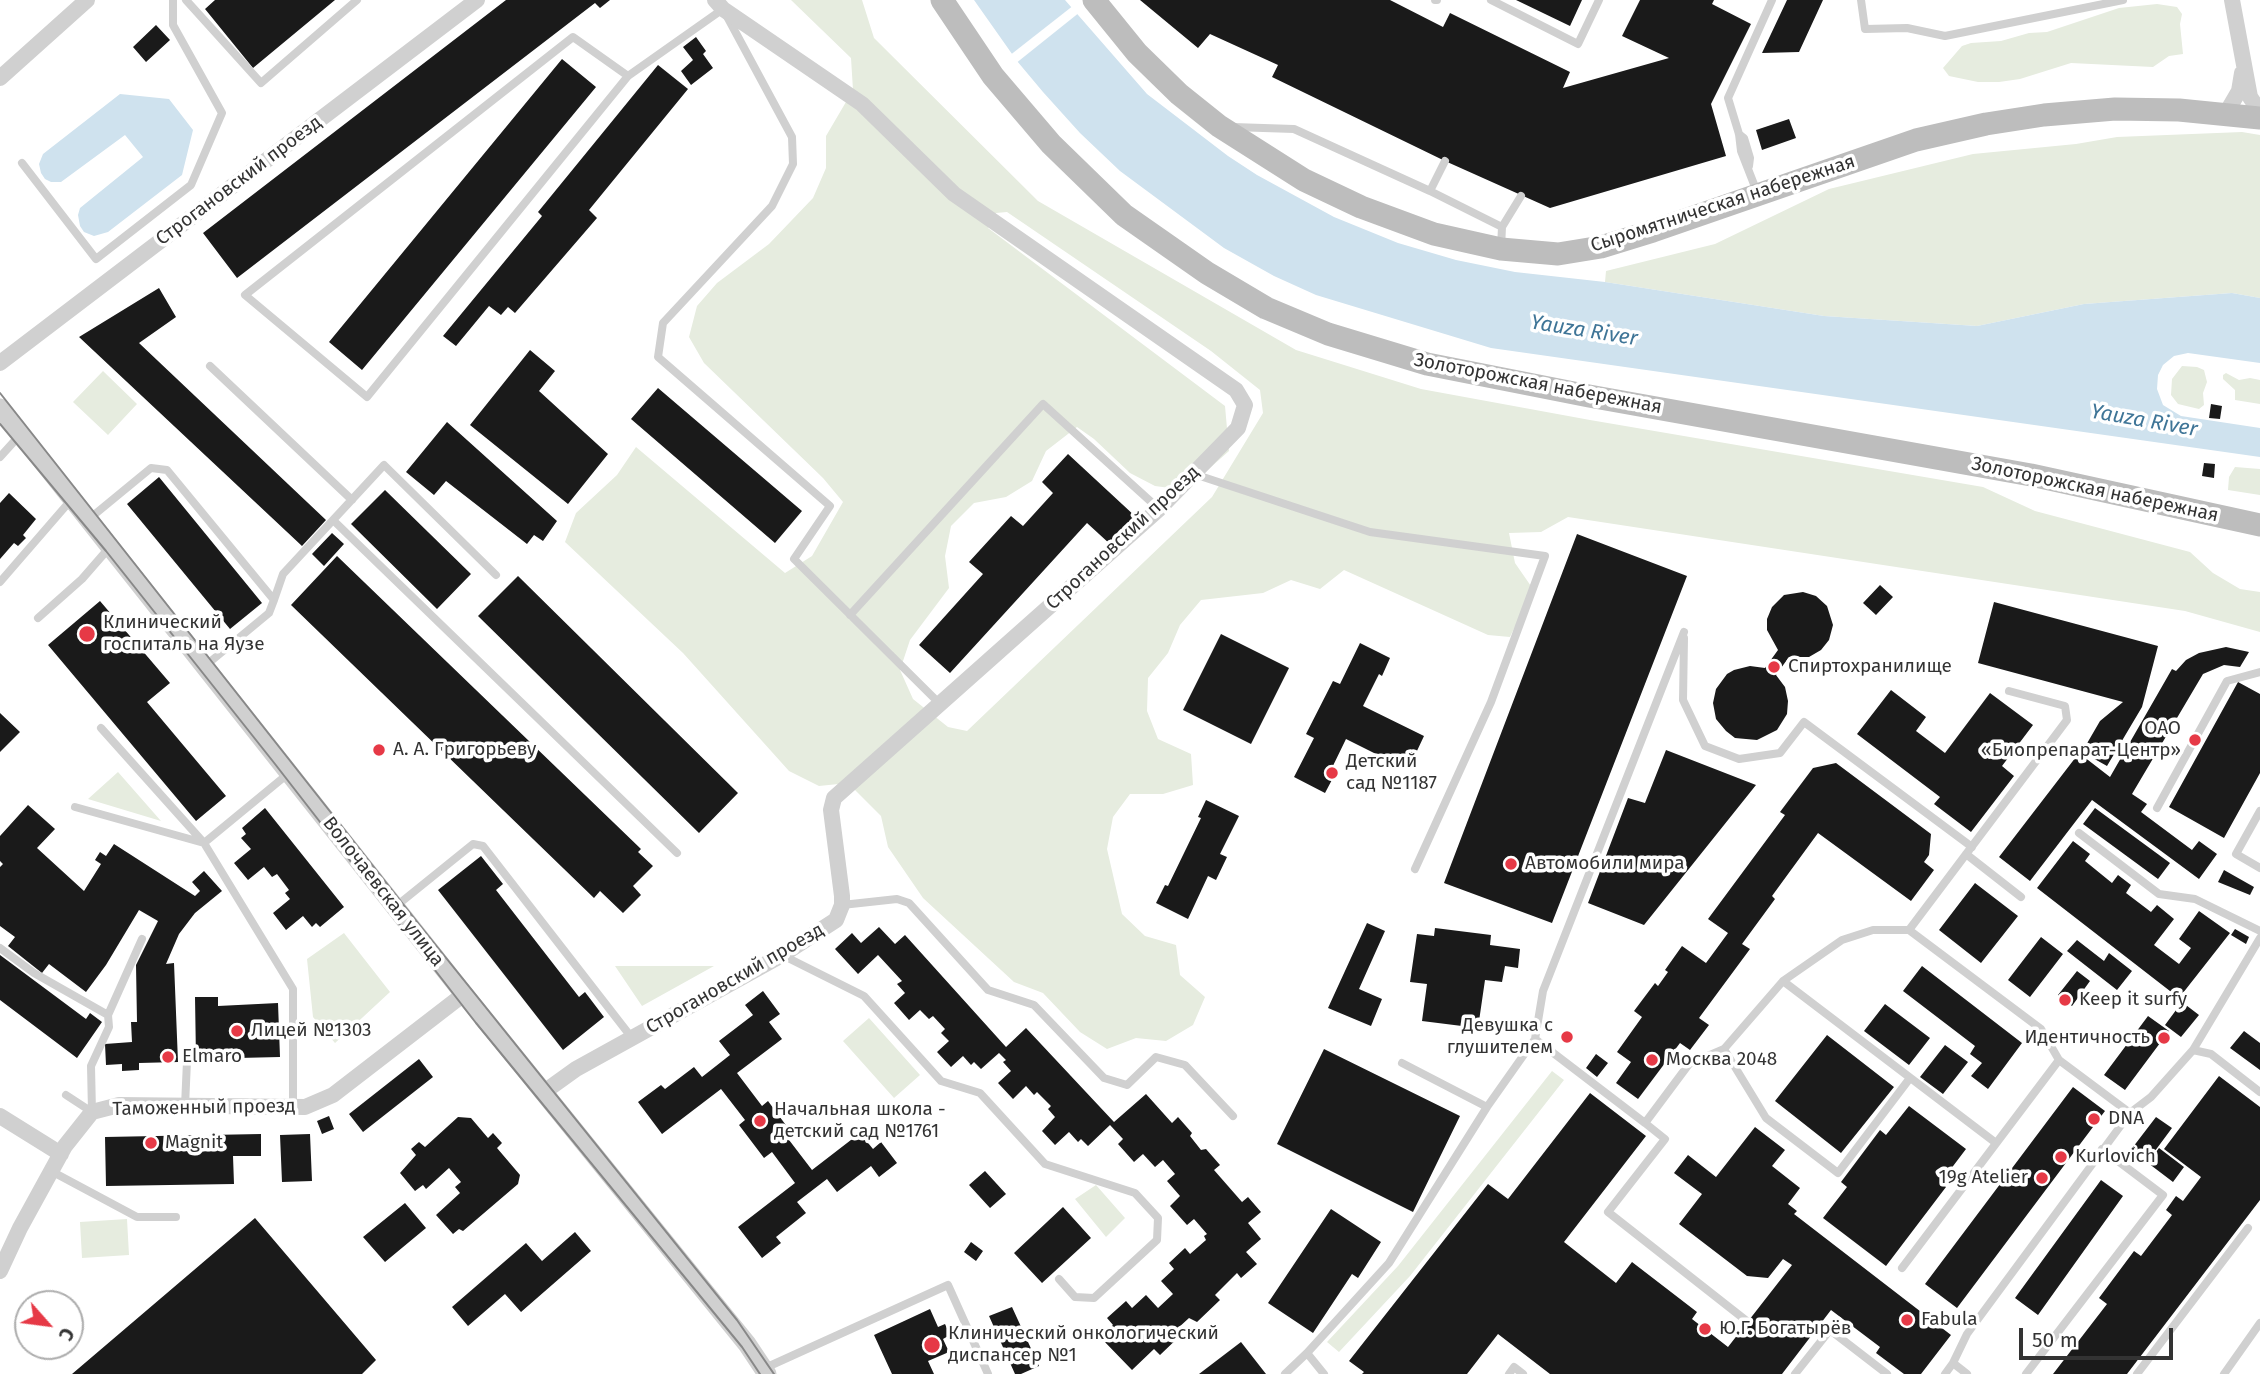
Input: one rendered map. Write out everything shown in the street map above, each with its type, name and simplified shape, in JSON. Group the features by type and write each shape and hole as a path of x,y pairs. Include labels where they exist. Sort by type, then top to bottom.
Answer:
{"main road":[{"name":"Золоторожская набережная","path":"942,0 1001,86 1051,144 1124,215 1207,273 1254,301 1328,334 1427,364 1589,396 2031,475 2260,525"},
{"name":"Сыромятническая набережная","path":"1094,0 1137,53 1179,94 1219,127 1304,180 1361,207 1434,234 1501,238 1558,254 1601,247 1916,140 1986,124 2044,115 2115,109 2179,110 2260,118"}],"street":[{"path":"0,78 87,0"},
{"name":"Строгановский проезд","path":"0,363 477,0"},
{"path":"2232,0 2250,97 2260,112"},
{"name":"Строгановский проезд","path":"544,1093 574,1070 782,955 836,920 842,905 831,810 834,798 1159,509 1238,428 1245,405 1236,390 954,194 862,104 719,4"},
{"path":"2224,115 2239,90 2244,63"},
{"name":"Волочаевская улица","path":"0,408 464,994 747,1344 765,1371"},
{"name":"Таможенный проезд","path":"0,1271 51,1171 92,1112 119,1105 305,1107 332,1095 464,994"},
{"path":"0,1116 61,1154"}],"lane":[{"path":"23,163 96,259 191,185 222,113 173,25 173,0"},
{"path":"189,1 261,83 357,0"},
{"path":"1491,0 1578,44 1599,0"},
{"path":"1758,195 1741,151 1739,134 1728,98 1772,0"},
{"path":"1861,0 1865,29 1907,28 1945,37 2123,0"},
{"path":"628,76 573,37 246,295 367,397 628,76 719,4 792,137 793,164 772,206 663,323 658,357 830,506 794,559 940,704"},
{"path":"1219,127 1294,129 1430,191 1501,238 1521,195"},
{"path":"1430,191 1445,161"},
{"path":"210,366 352,500"},
{"path":"850,615 1044,404 1159,509"},
{"path":"0,457 21,434"},
{"path":"205,666 269,613 283,574 384,465 496,575"},
{"path":"89,519 151,468 167,470 274,600"},
{"path":"1194,474 1370,532 1545,556 1491,702 1415,869"},
{"path":"0,582 72,498"},
{"path":"333,520 677,853"},
{"path":"38,618 82,579 111,546"},
{"path":"1285,1374 1389,1263 1488,1107 1535,1039 1543,991 1684,632 1682,700 1705,746 1739,759 1780,753 1804,722 1969,850 2021,897"},
{"path":"2157,808 2227,681 2260,673"},
{"path":"1909,930 2067,720 2065,706 2009,691"},
{"path":"101,729 204,843 293,989 293,1107"},
{"path":"204,843 289,773"},
{"path":"75,807 204,843"},
{"path":"2260,811 2236,854 2260,869"},
{"path":"2079,833 2159,894 2195,899 2260,931"},
{"path":"395,907 473,845 483,846 632,1038"},
{"path":"842,905 897,899 909,903 988,990 1034,1005 1104,1078 1127,1085 1156,1057 1185,1065 1233,1116"},
{"path":"1645,1123 1689,1064 1724,1049 1783,981 1842,940 1873,930 1909,930 2041,1030 2059,1060 2130,1113"},
{"path":"92,1112 91,1066 109,1027 108,1015 142,939"},
{"path":"1945,1374 1966,1334 2102,1149 2130,1113 2151,1097 2193,1050 2260,939"},
{"path":"0,948 34,973 108,1015"},
{"path":"782,955 864,996 941,1081 980,1093 1045,1164 1135,1193 1158,1218 1157,1240 1094,1298 1075,1297 1059,1279"},
{"path":"1783,981 1997,1143"},
{"path":"1535,1039 1665,1139 1608,1212 1748,1322"},
{"path":"1724,1049 1766,1118 1838,1173 1910,1078"},
{"path":"2193,1050 2211,1055 2260,1092"},
{"path":"1902,1269 2059,1060"},
{"path":"185,1106 187,1061"},
{"path":"1402,1063 1488,1107"},
{"path":"66,1095 92,1112"},
{"path":"2026,1374 2163,1195 2102,1149"},
{"path":"51,1171 137,1217 176,1217"},
{"path":"2137,1374 2248,1228"},
{"path":"765,1371 948,1285 988,1374"},
{"path":"2224,1374 2260,1323"},
{"path":"1795,1374 1830,1330 1886,1374"},
{"path":"1307,1353 1324,1374"},
{"path":"1794,1358 1803,1365"},
{"path":"1953,1363 1967,1374"},
{"path":"1508,1374 1514,1367 1522,1374"}],"shaded area":[{"path":"791,0 862,0 874,38 1038,201 1296,350 1421,389 1983,487 2035,511 2190,552 2213,573 2240,589 2260,592 2260,632 2185,611 1568,517 1541,532 1509,533 1515,563 1533,589 1510,637 1488,635 1344,570 1320,589 1291,580 1263,593 1201,600 1180,625 1168,653 1148,678 1147,711 1158,739 1191,754 1193,785 1163,794 1130,794 1113,817 1107,849 1122,914 1145,936 1176,945 1180,975 1205,997 1193,1025 1166,1041 1136,1038 1107,1049 1080,1032 1043,993 1014,982 923,898 888,847 881,816 848,783 819,786 789,771 683,653 565,542 576,513 617,475 636,447 785,573 812,556 843,502 823,478 704,363 689,337 697,306 717,283 769,244 813,198 826,168 826,136 853,90 851,58","holes":["1007,212 1211,351 1260,390 1263,413 1212,497 967,731 948,727 913,699 900,670 910,640 949,588 945,556 951,526 974,503 1006,497 1032,481 1046,451 1077,427 1130,473 1155,486 1185,490 1229,451 1225,406 988,228 996,213"]},
{"path":"2157,4 2177,7 2182,14 2180,24 2183,54 2169,56 2153,67 2071,63 2020,79 1999,82 1978,82 1949,76 1943,68 1962,46 1971,43 2001,41 2029,33 2047,32 2119,8"},
{"path":"2242,132 2260,135 2260,298 2232,293 2084,304 1977,326 1824,316 1605,282 1606,271 1715,244 1829,189 1973,154 2076,144 2117,137"},
{"path":"2182,366 2204,370 2207,382 2203,393 2204,405 2199,409 2178,404 2171,395 2172,379"},
{"path":"103,371 137,404 108,435 73,402"},
{"path":"2226,373 2239,380 2260,380 2260,404 2235,400 2235,390 2223,379"},
{"path":"2235,467 2260,469 2260,495 2228,490 2229,477"},
{"path":"118,772 161,821 88,799"},
{"path":"344,933 390,992 335,1043 313,1017 307,959"},
{"path":"615,966 714,966 642,1006"},
{"path":"869,1018 920,1075 894,1098 843,1041"},
{"path":"1552,1071 1564,1080 1410,1276 1339,1352 1327,1342 1398,1266"},
{"path":"1096,1185 1125,1218 1106,1237 1075,1199"},
{"path":"127,1219 129,1255 82,1258 80,1222"}],"water":[{"name":"Yauza River","path":"974,0 1065,0 1147,94 1228,156 1334,217 1398,243 1456,260 1515,272 1605,282 1824,316 1977,326 2084,304 2232,293 2260,298 2260,363 2188,353 2174,356 2163,365 2158,375 2157,389 2163,405 2181,416 2260,428 2260,457 1491,348 1316,295 1274,276 1224,248 1120,171 1080,133 1043,92 1017,61"},
{"path":"120,94 169,99 193,130 182,175 108,232 94,236 84,232 80,226 80,208 143,157 125,135 61,182 45,179 39,164 43,154"}],"pier":[{"path":"1074,5 1080,12 1015,64 1009,56"}],"building":[{"path":"215,0 335,0 253,68 205,9"},
{"path":"506,0 610,0 600,8 595,3 237,278 203,233"},
{"path":"1140,0 1390,0 1443,27 1450,13 1570,72 1563,88 1669,58 1622,36 1640,0 1714,0 1712,4 1751,24 1711,104 1726,156 1550,208 1445,161 1272,77 1278,65 1210,34 1198,48"},
{"path":"1516,0 1582,0 1570,26"},
{"path":"1787,0 1823,0 1799,52 1762,53"},
{"path":"156,25 170,40 146,62 133,47"},
{"path":"696,37 713,68 691,85 681,71 693,60 683,47"},
{"path":"562,59 596,87 362,370 329,342"},
{"path":"658,65 688,89 589,210 597,218 515,313 508,307 501,315 489,306 456,346 443,336 542,216 538,212"},
{"path":"1789,119 1796,138 1762,150 1756,130"},
{"path":"159,288 176,317 139,343 326,520 302,546 79,337"},
{"path":"530,350 555,371 539,391 608,454 568,504 470,425"},
{"path":"658,388 802,511 775,543 631,419"},
{"path":"2211,404 2222,406 2220,419 2209,418"},
{"path":"447,422 557,521 543,541 534,535 527,544 446,481 434,495 406,472"},
{"path":"1068,454 1136,517 1111,545 1087,523 950,673 919,645 983,574 969,562 1011,516 1023,526 1053,493 1042,482"},
{"path":"2204,463 2215,464 2214,478 2202,476"},
{"path":"159,477 262,603 230,629 127,504"},
{"path":"385,490 471,574 437,609 351,524"},
{"path":"9,493 36,519 23,535 26,538 18,546 14,543 0,559 0,503"},
{"path":"332,533 344,544 324,566 312,554"},
{"path":"1577,534 1687,576 1552,923 1444,883"},
{"path":"337,556 641,849 638,852 653,866 633,886 641,895 623,913 600,891 594,898 291,605"},
{"path":"518,576 738,793 699,833 478,616"},
{"path":"1880,585 1893,597 1876,615 1863,603"},
{"name":"Спиртохранилище","path":"1803,592 1816,596 1827,606 1833,625 1829,640 1821,650 1809,657 1789,657 1776,675 1785,687 1788,701 1787,714 1777,730 1757,740 1735,738 1716,719 1713,703 1716,689 1727,674 1734,670 1750,666 1765,668 1778,650 1767,630 1767,619 1772,607 1784,595"},
{"path":"100,601 170,683 147,702 226,796 196,821 48,645"},
{"path":"1994,602 2158,646 2142,707 2107,766 2082,752 2100,721 2123,702 1978,663"},
{"path":"1221,634 1289,668 1251,744 1183,710"},
{"path":"1360,643 1390,658 1363,706 1424,736 1408,770 1346,739 1329,774 1334,776 1325,793 1294,777 1314,738 1306,734 1333,681 1340,684"},
{"path":"2226,647 2249,652 2240,667 2224,665 2203,674 2132,794 2147,804 2141,812 2192,850 2199,841 2217,854 2199,879 2092,800 2030,881 1999,857 2079,753 2110,777 2172,669 2176,671 2186,660 2199,653"},
{"path":"2238,682 2260,694 2260,773 2224,838 2169,807"},
{"path":"1891,690 1926,717 1916,731 1945,753 1990,693 2033,725 2002,766 2014,776 1971,832 1934,804 1940,797 1857,734"},
{"path":"0,713 20,732 0,752"},
{"path":"1666,750 1756,785 1644,925 1588,903 1628,798 1645,803"},
{"path":"1836,763 1931,834 1929,855 1924,862 1934,870 1911,901 1818,833 1772,896 1775,899 1742,944 1750,949 1699,1018 1709,1025 1690,1050 1680,1043 1638,1099 1616,1083 1631,1062 1617,1052 1642,1017 1634,1011 1655,983 1658,986 1668,972 1665,970 1682,946 1706,963 1728,933 1708,919 1785,815 1780,812 1813,768"},
{"path":"1206,800 1239,816 1220,854 1227,857 1216,880 1208,876 1188,919 1156,903 1165,885 1168,886 1201,818 1198,817"},
{"path":"28,805 55,829 37,848 84,891 101,864 95,860 100,852 106,856 114,844 195,896 200,891 192,882 204,871 222,891 195,913 179,934 166,964 174,963 178,1062 139,1063 139,1070 122,1071 122,1064 106,1065 105,1044 132,1042 131,1022 137,1022 136,965 158,921 139,910 106,965 86,992 49,964 42,973 8,946 15,937 0,926 0,867 3,864 0,861 0,836"},
{"path":"265,808 344,907 320,927 316,923 312,927 303,916 286,930 273,913 290,899 285,893 289,890 277,874 272,877 264,867 248,880 234,863 251,849 241,838 246,834 242,828"},
{"path":"2095,808 2170,863 2158,879 2083,824"},
{"path":"2073,841 2090,854 2085,861 2112,883 2118,875 2131,885 2126,893 2151,912 2157,905 2174,919 2154,945 2179,964 2191,948 2179,939 2199,911 2230,933 2179,998 2037,888"},
{"path":"481,856 503,884 496,890 579,997 585,992 604,1017 563,1050 438,890"},
{"path":"2224,870 2254,887 2250,895 2218,882"},
{"path":"1975,883 2018,916 1981,963 1939,930"},
{"path":"1367,923 1385,931 1359,989 1382,999 1371,1026 1328,1008"},
{"path":"879,927 895,944 905,935 1006,1047 1026,1028 1114,1122 1146,1094 1172,1123 1178,1117 1192,1133 1190,1136 1201,1150 1206,1149 1220,1165 1214,1170 1242,1202 1248,1197 1261,1212 1248,1223 1261,1239 1246,1252 1257,1264 1241,1278 1237,1273 1215,1295 1220,1300 1197,1322 1189,1318 1177,1329 1182,1334 1160,1355 1154,1349 1132,1370 1100,1337 1113,1325 1107,1318 1126,1301 1132,1308 1146,1295 1158,1308 1173,1294 1161,1281 1174,1269 1169,1263 1185,1248 1190,1254 1206,1240 1204,1236 1207,1234 1194,1219 1187,1225 1170,1206 1180,1196 1167,1181 1175,1174 1163,1160 1155,1167 1143,1154 1134,1162 1118,1144 1123,1139 1110,1125 1088,1146 1081,1139 1078,1142 1069,1132 1055,1145 1042,1131 1055,1117 1048,1109 1051,1106 1037,1092 1034,1095 1026,1086 1013,1099 998,1083 1011,1071 999,1053 981,1069 974,1062 971,1065 963,1056 951,1067 937,1052 949,1041 941,1033 945,1029 933,1016 929,1019 920,1010 909,1020 894,1003 905,993 897,984 902,981 878,955 858,974 835,949 852,933 861,943"},
{"path":"1435,928 1491,935 1490,945 1520,949 1518,968 1505,966 1502,982 1485,980 1478,1028 1422,1021 1427,984 1410,982 1417,934 1434,936"},
{"path":"2235,929 2249,937 2246,944 2231,935"},
{"path":"2041,937 2063,954 2030,997 2008,980"},
{"path":"2077,940 2104,961 2109,953 2132,971 2117,990 2067,951"},
{"path":"0,955 86,1019 90,1013 102,1022 77,1058 0,1000"},
{"path":"1922,966 2022,1043 1988,1089 1971,1076 1982,1063 1970,1054 1975,1046 1903,991"},
{"path":"2077,971 2090,981 2072,1006 2058,995"},
{"path":"763,991 780,1014 769,1022 782,1039 737,1073 762,1106 768,1101 791,1132 786,1136 812,1170 860,1133 873,1149 881,1142 897,1163 879,1177 871,1166 837,1192 827,1179 797,1202 806,1213 776,1237 781,1243 762,1258 738,1227 795,1183 772,1152 764,1158 739,1125 745,1120 721,1089 662,1134 638,1102 661,1085 665,1089 694,1067 702,1077 730,1055 719,1041 753,1015 745,1005"},
{"name":"Лицей №1303","path":"195,997 218,997 218,1006 278,1003 280,1057 196,1059"},
{"path":"2182,1002 2199,1015 2181,1037 2165,1025"},
{"path":"1885,1004 1930,1038 1909,1065 1864,1031"},
{"path":"2148,1016 2169,1031 2125,1090 2104,1075"},
{"path":"2244,1031 2260,1043 2260,1070 2230,1048"},
{"path":"1827,1035 1894,1087 1841,1153 1775,1101"},
{"path":"1945,1045 1968,1062 1943,1094 1920,1077"},
{"path":"1324,1049 1460,1116 1413,1212 1277,1144"},
{"path":"1596,1054 1608,1063 1597,1077 1586,1068"},
{"path":"419,1059 433,1077 363,1132 349,1114"},
{"path":"2219,1076 2260,1107 2260,1200 2127,1374 2053,1374 2107,1304 2099,1298 2134,1251 2141,1256 2172,1215 2166,1210 2176,1196 2183,1201 2201,1177 2164,1149"},
{"path":"2073,1087 2105,1111 1957,1308 1925,1284"},
{"path":"1590,1093 1646,1136 1564,1242 1616,1283 1632,1262 1697,1312 1692,1319 1728,1347 1792,1265 1783,1259 1768,1278 1747,1276 1679,1224 1702,1194 1674,1173 1688,1155 1716,1177 1755,1127 1785,1150 1772,1166 1800,1188 1788,1204 1797,1211 1794,1214 1951,1335 1921,1374 1904,1374 1876,1353 1880,1347 1831,1310 1782,1374 1550,1374 1498,1334 1467,1374 1362,1374 1364,1372 1349,1361 1488,1184 1508,1199"},
{"path":"1909,1106 1966,1149 1941,1182 1946,1187 1886,1266 1823,1218 1847,1187 1841,1182 1880,1130 1886,1135"},
{"path":"329,1116 334,1129 322,1134 317,1121"},
{"path":"458,1117 471,1118 488,1138 493,1133 502,1143 497,1148 520,1175 518,1184 463,1231 459,1229 453,1234 436,1215 460,1193 455,1187 461,1182 449,1168 426,1189 423,1185 415,1191 400,1173 416,1155 411,1149 419,1142 425,1147"},
{"path":"2156,1117 2172,1128 2149,1159 2133,1147"},
{"path":"261,1134 261,1156 233,1156 234,1184 106,1186 105,1137"},
{"path":"310,1134 312,1181 282,1182 280,1135"},
{"path":"2159,1148 2184,1167 2173,1182 2148,1163"},
{"path":"985,1171 1006,1194 990,1208 969,1185"},
{"path":"2101,1180 2123,1196 2038,1315 2015,1298"},
{"path":"405,1203 426,1228 385,1262 363,1237"},
{"path":"1063,1207 1091,1238 1042,1283 1014,1253"},
{"path":"1331,1209 1381,1242 1358,1278 1352,1274 1313,1333 1268,1303"},
{"path":"255,1218 376,1360 362,1374 72,1374"},
{"path":"575,1232 591,1251 521,1312 505,1294 468,1326 452,1307 526,1243 542,1261"},
{"path":"971,1242 983,1251 976,1261 964,1252"},
{"path":"1012,1307 1039,1366 1021,1374 1015,1374 989,1316"},
{"path":"930,1309 938,1327 945,1324 950,1335 943,1339 949,1352 928,1361 934,1374 892,1374 874,1335"},
{"path":"1241,1342 1266,1374 1199,1374"}],"tram line":[{"path":"0,393 418,923 737,1320 774,1374"},
{"path":"0,424 106,551 476,1023 742,1347 760,1374"}],"place":[{"name":"Клинический госпиталь на Яузе","path":"87,634"},
{"name":"Спиртохранилище","path":"1774,667"},
{"name":"ОАО «Биопрепарат-Центр»","path":"2195,740"},
{"name":"А. А. Григорьеву","path":"379,750"},
{"name":"Детский сад №1187","path":"1332,773"},
{"name":"Автомобили мира","path":"1511,864"},
{"name":"Keep it surfy","path":"2065,1000"},
{"name":"Лицей №1303","path":"237,1031"},
{"name":"Девушка с глушителем","path":"1567,1037"},
{"name":"Идентичность","path":"2164,1038"},
{"name":"Elmaro","path":"168,1057"},
{"name":"Москва 2048","path":"1652,1060"},
{"name":"DNA","path":"2094,1119"},
{"name":"Начальная школа - детский сад №1761","path":"760,1121"},
{"name":"Magnit","path":"151,1143"},
{"name":"Kurlovich","path":"2061,1157"},
{"name":"19g Atelier","path":"2042,1178"},
{"name":"Fabula","path":"1907,1320"},
{"name":"Ю.Г. Богатырёв","path":"1705,1329"},
{"name":"Клинический онкологический диспансер №1","path":"932,1345"}]}
